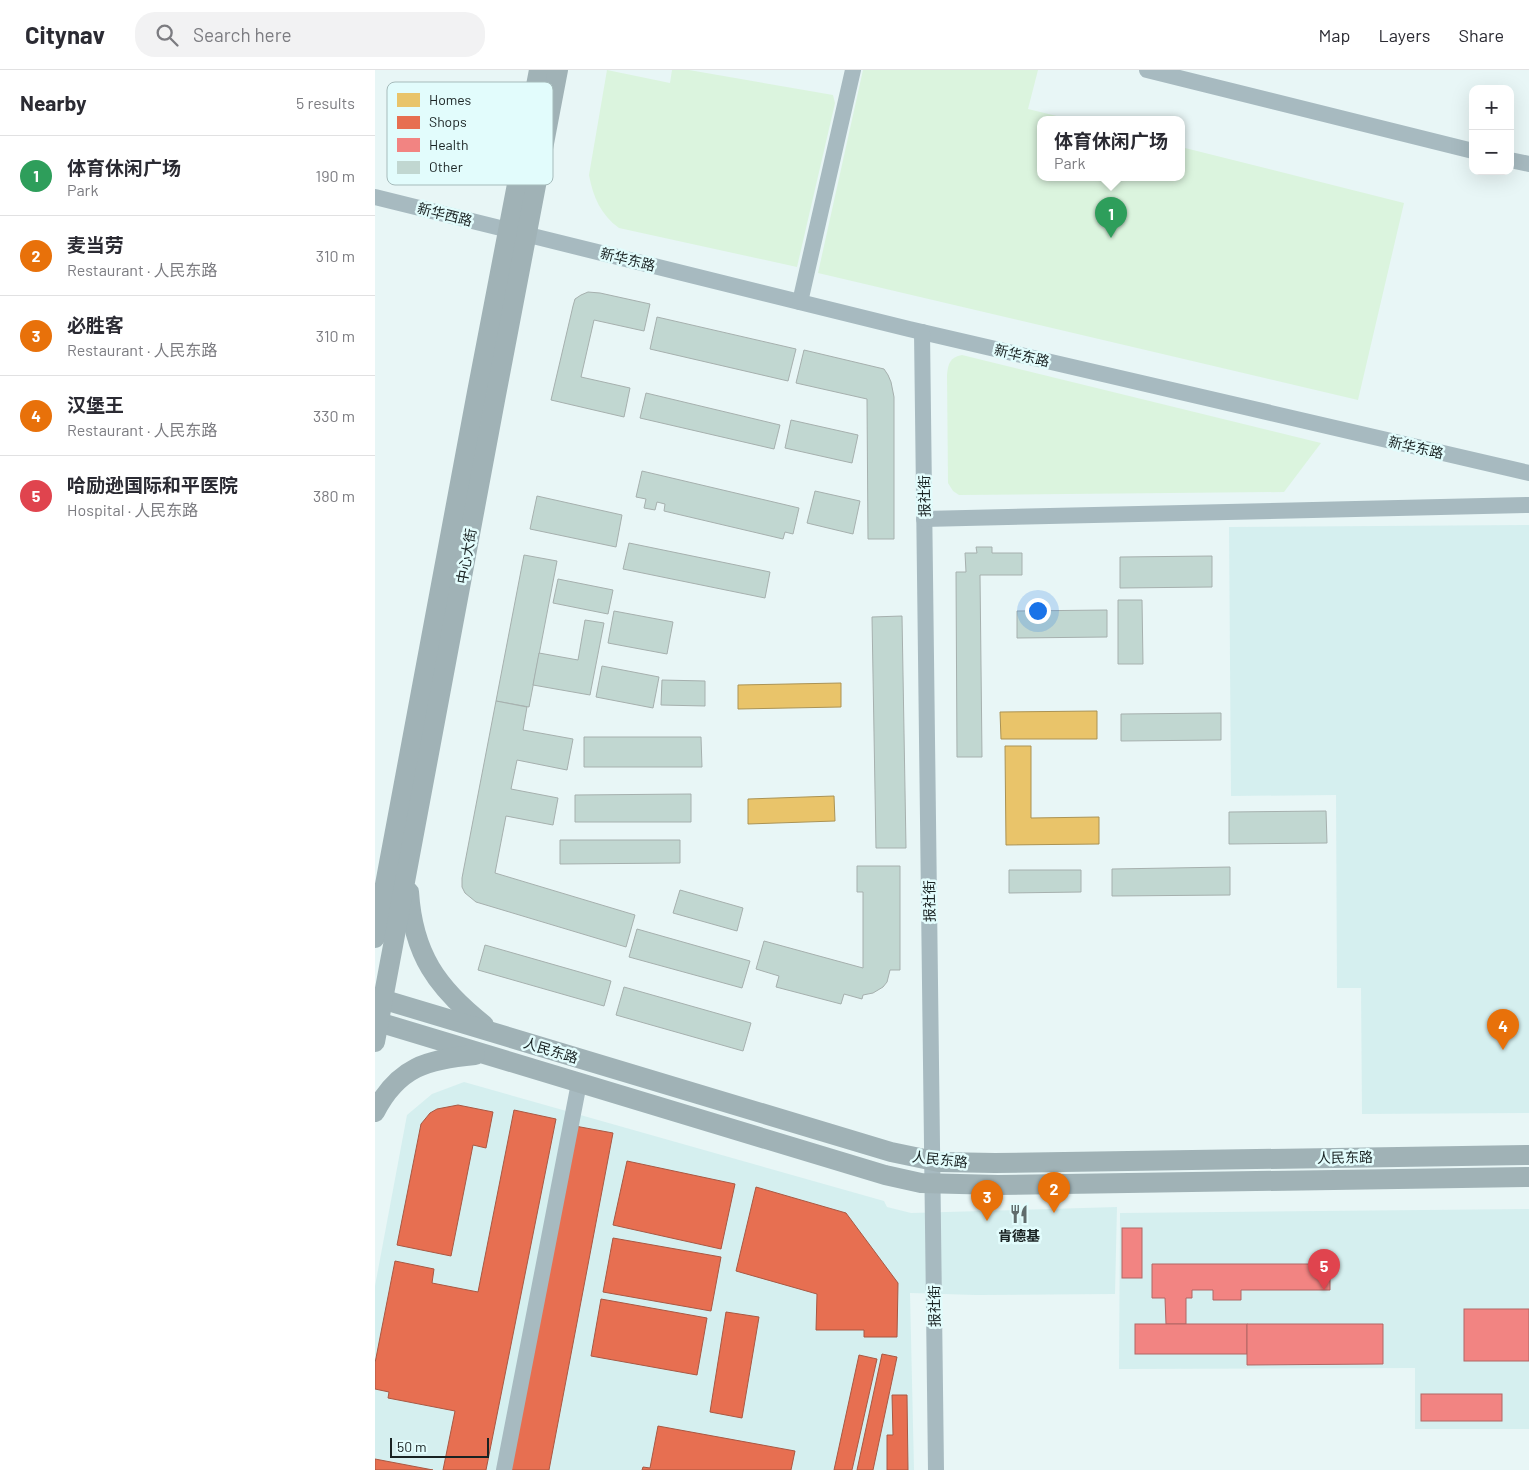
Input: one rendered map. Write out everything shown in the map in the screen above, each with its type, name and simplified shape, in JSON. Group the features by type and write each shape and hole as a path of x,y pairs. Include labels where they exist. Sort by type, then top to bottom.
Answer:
{"main road":[{"name":"中心大街","path":"553,90 558,70"},
{"name":"中心大街","path":"375,1042 379,998 411,854 523,185"},
{"name":"中心大街","path":"375,938 517,232 529,185"},
{"path":"375,895 394,839"},
{"path":"411,854 408,882 410,904 425,959 434,976 449,995 493,1032"},
{"name":"人民东路","path":"379,998 891,1152 932,1161 995,1163 1529,1155"},
{"name":"人民东路","path":"377,1022 885,1175 921,1183 998,1185 1529,1176"},
{"path":"375,1112 390,1088 403,1075 419,1066 438,1060 484,1054"}],"street":[{"path":"800,302 853,70"},
{"path":"1147,70 1469,149"},
{"path":"1514,161 1529,164"},
{"name":"新华西路","path":"375,197 517,232"},
{"name":"新华东路","path":"517,232 922,332 1529,473"},
{"name":"报社街","path":"922,332 936,1470"},
{"path":"924,519 1529,505"},
{"path":"504,1470 579,1083"}],"shaded area":[{"path":"1529,525 1529,1113 1362,1114 1361,988 1337,988 1336,795 1231,796 1229,527"},
{"path":"464,1082 884,1201 887,1207 911,1213 1117,1207 1115,1294 976,1295 910,1293 914,1470 375,1470 375,1286 407,1115 432,1094"},
{"path":"1529,1209 1529,1429 1415,1429 1415,1368 1119,1369 1120,1213"}],"green space":[{"path":"607,70 670,83 672,70 689,70 833,95 835,103 797,267 619,228 607,217 593,191 589,175"},
{"path":"863,70 1038,70 1028,109 1057,116 1037,116 1037,181 1185,181 1185,148 1404,203 1358,400 818,273"},
{"path":"962,355 1321,443 1284,492 959,495 953,491 948,483 947,375 950,362 955,357"}],"building: Homes":[{"path":"841,683 841,707 738,709 738,685"},
{"path":"1097,711 1097,739 1001,739 1000,712"},
{"path":"1005,746 1031,746 1031,818 1099,817 1099,844 1006,845"},
{"path":"834,796 835,821 748,824 748,799"}],"building: Shops":[{"path":"458,1105 493,1112 486,1148 473,1145 451,1256 397,1245 421,1124 430,1113 437,1109"},
{"path":"514,1110 556,1119 486,1470 443,1470 455,1411 388,1398 389,1392 375,1389 375,1363 395,1261 434,1269 432,1283 478,1292"},
{"path":"575,1126 613,1133 549,1470 510,1470"},
{"path":"627,1161 735,1184 721,1249 613,1225"},
{"path":"756,1187 846,1213 898,1283 897,1337 864,1337 864,1330 816,1330 817,1294 736,1271"},
{"path":"613,1238 721,1257 711,1311 603,1292"},
{"path":"601,1299 707,1318 697,1375 591,1356"},
{"path":"726,1312 759,1317 742,1418 710,1412"},
{"path":"882,1354 897,1357 873,1470 857,1470"},
{"path":"859,1355 877,1359 852,1470 834,1470"},
{"path":"892,1395 907,1395 908,1470 887,1470 887,1435 893,1435"},
{"path":"658,1426 795,1451 791,1470 642,1470 643,1467 650,1468"},
{"path":"375,1459 433,1470 375,1470"}],"building: Health":[{"path":"1122,1228 1142,1228 1142,1278 1122,1278"},
{"path":"1152,1264 1330,1264 1330,1290 1241,1290 1241,1300 1213,1300 1213,1290 1192,1290 1192,1298 1186,1298 1186,1324 1166,1324 1165,1298 1152,1298"},
{"path":"1464,1309 1529,1309 1529,1361 1464,1361"},
{"path":"1135,1324 1247,1324 1247,1354 1135,1354"},
{"path":"1247,1324 1383,1324 1383,1364 1247,1365"},
{"path":"1421,1394 1502,1394 1502,1421 1421,1421"}],"building: Other":[{"path":"588,292 650,304 644,331 594,320 581,377 630,388 624,417 551,400 575,299"},
{"path":"657,317 796,349 788,381 650,349"},
{"path":"804,350 884,369 888,375 894,397 894,539 868,539 867,399 796,383"},
{"path":"646,393 780,425 774,449 640,418"},
{"path":"791,420 858,435 852,463 785,448"},
{"path":"642,471 799,508 793,534 785,532 783,539 664,511 665,504 657,502 655,510 644,508 646,499 636,497"},
{"path":"815,491 860,501 853,534 807,523"},
{"path":"537,496 622,515 616,547 530,529"},
{"path":"629,543 770,572 765,598 623,569"},
{"path":"976,547 992,547 992,553 1022,553 1022,575 980,575 982,757 957,757 956,572 966,572 965,553 977,553"},
{"path":"524,555 557,561 529,707 496,701"},
{"path":"1212,556 1212,587 1120,588 1120,557"},
{"path":"558,579 613,590 608,614 553,603"},
{"path":"1118,600 1142,600 1143,664 1118,664"},
{"path":"1107,610 1107,637 1017,638 1017,611"},
{"path":"614,611 673,622 667,654 608,643"},
{"path":"902,616 906,848 876,848 872,617"},
{"path":"585,620 604,623 590,695 533,685 539,653 578,660"},
{"path":"602,666 659,677 653,708 596,697"},
{"path":"662,680 705,681 705,706 661,705"},
{"path":"496,701 527,707 523,730 573,739 567,770 517,760 511,789 558,798 553,825 506,816 495,873 635,915 626,947 476,902 465,893 462,887 462,878"},
{"path":"1221,713 1221,740 1121,741 1121,714"},
{"path":"584,737 701,737 702,767 584,767"},
{"path":"691,794 691,822 575,822 575,795"},
{"path":"1326,811 1327,843 1229,844 1229,812"},
{"path":"560,840 680,840 680,863 560,864"},
{"path":"857,866 900,866 900,970 890,970 887,982 883,987 873,993 863,995 862,999 844,994 841,1004 776,987 779,976 756,969 764,941 863,968 863,892 857,892"},
{"path":"1230,867 1230,895 1112,896 1112,869"},
{"path":"1009,870 1081,870 1081,892 1009,893"},
{"path":"680,890 743,908 737,931 673,913"},
{"path":"637,929 750,961 742,988 629,957"},
{"path":"485,945 611,981 604,1006 478,970"},
{"path":"624,987 751,1023 743,1051 616,1015"}],"place":[{"name":"体育休闲广场","path":"1111,238"},
{"name":"汉堡王","path":"1503,1050"},
{"name":"麦当劳","path":"1054,1213"},
{"name":"肯德基","path":"1019,1214"},
{"name":"必胜客","path":"987,1221"},
{"name":"哈励逊国际和平医院","path":"1324,1290"}]}
